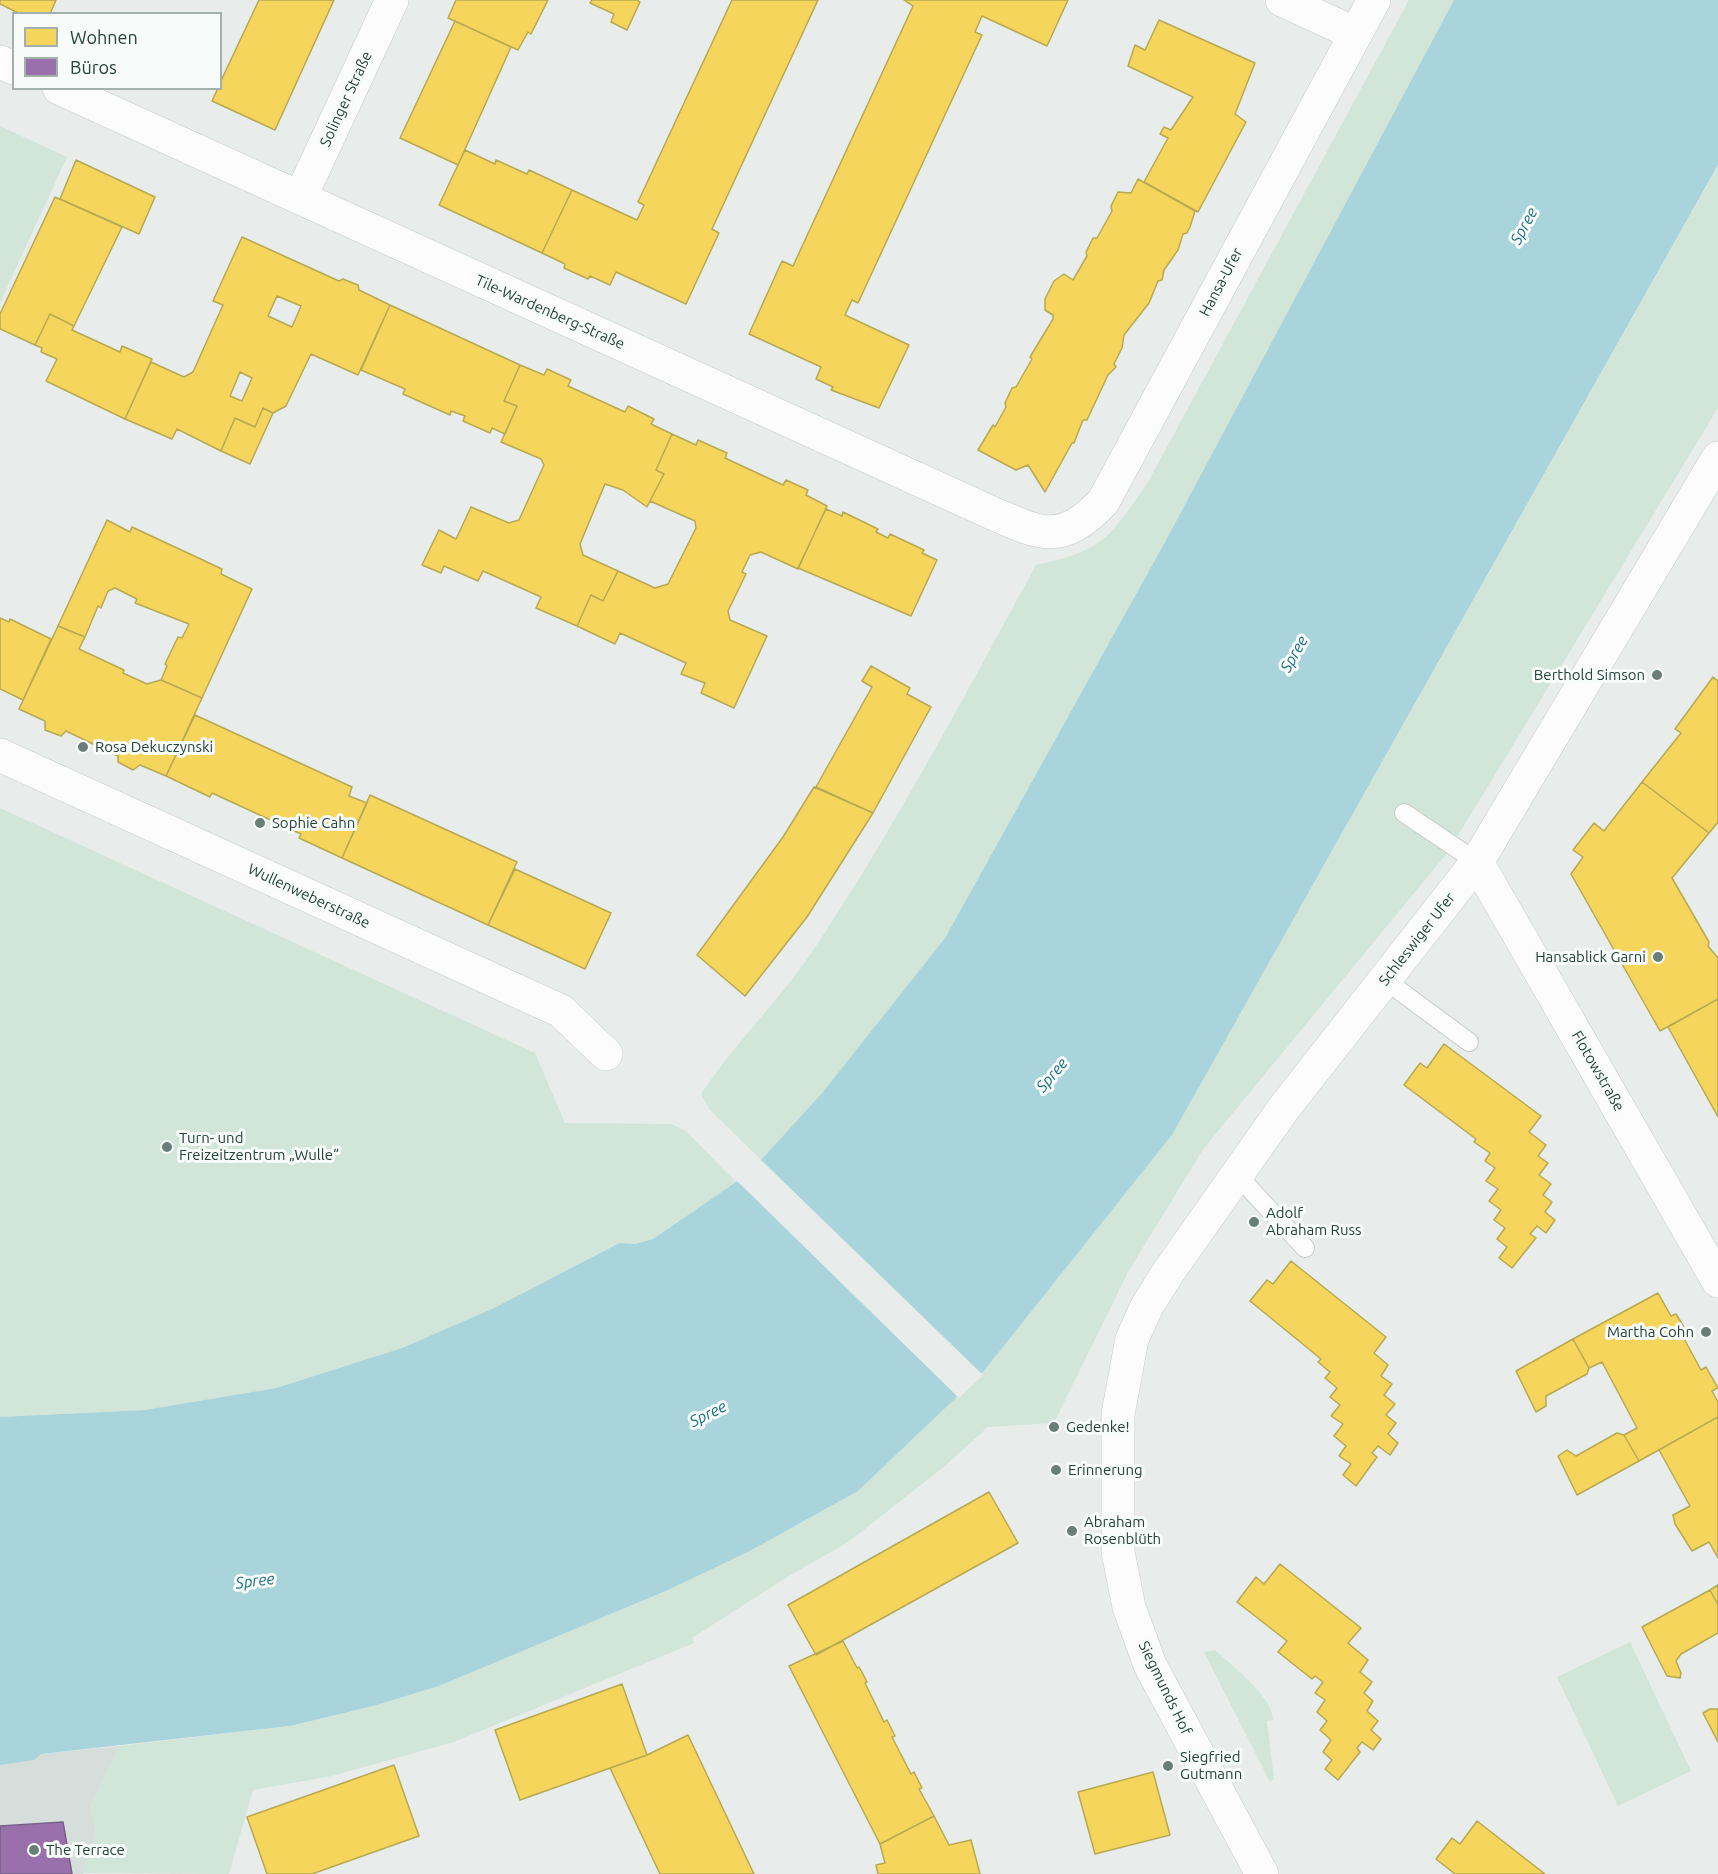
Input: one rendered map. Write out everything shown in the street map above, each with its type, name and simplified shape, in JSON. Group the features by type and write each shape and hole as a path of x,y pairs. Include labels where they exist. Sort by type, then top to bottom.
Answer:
{"street":[{"name":"Solinger Straße","path":"300,198 392,0"},
{"path":"1282,0 1356,34"},
{"name":"Hansa-Ufer","path":"1042,532 1066,530 1084,522 1103,502 1374,0"},
{"name":"Tile-Wardenberg-Straße","path":"63,90 982,509 1028,529 1042,532"},
{"name":"Schleswiger Ufer","path":"1118,1414 1123,1376 1132,1340 1148,1305 1284,1108 1477,862 1718,458"},
{"name":"Wullenweberstraße","path":"0,755 561,1011 606,1054"},
{"name":"Flotowstraße","path":"1477,862 1718,1281"},
{"name":"Siegmunds Hof","path":"1118,1414 1118,1552 1129,1607 1150,1665 1262,1874"}],"lane":[{"path":"1404,813 1477,862"},
{"path":"1385,980 1469,1042"},
{"path":"1237,1175 1305,1248"}],"shaded area":[{"path":"119,1746 91,1806 96,1833 83,1874 0,1874 0,1763 33,1760 41,1754"}],"green space":[{"path":"1409,0 1454,0 1165,542 945,938 822,1093 761,1160 709,1109 701,1094 805,963 818,943 876,851 931,757 1036,565 1077,554 1103,539 1114,529 1148,482"},
{"path":"0,126 67,157 0,303"},
{"path":"1718,166 1718,408 1448,852 1204,1148 1128,1272 1054,1423 988,1427 945,1466 847,1543 792,1574 692,1638 694,1643 454,1742 332,1776 253,1790 229,1874 83,1873 96,1833 91,1806 119,1746 290,1726 373,1706 439,1686 668,1590 750,1551 858,1491 983,1372 1172,1135"},
{"path":"0,808 535,1053 565,1123 671,1124 686,1131 736,1182 653,1239 635,1244 618,1243 494,1308 402,1348 276,1388 144,1410 0,1417"},
{"path":"1630,1642 1691,1771 1618,1806 1557,1677"},
{"path":"1215,1650 1259,1691 1271,1710 1273,1720 1267,1721 1274,1779 1270,1782 1204,1652"}],"water":[{"name":"Spree","path":"1454,0 1718,0 1718,165 1172,1135 983,1372 858,1491 750,1551 668,1590 439,1686 373,1706 290,1726 41,1754 34,1760 0,1765 0,1417 144,1410 276,1388 402,1348 494,1308 619,1243 635,1244 653,1239 736,1182 761,1160 822,1093 945,938 1165,542"}],"pier":[{"path":"759,1158 983,1375 959,1398 735,1179"}],"building: Wohnen":[{"path":"0,0 56,0 51,12 16,12 0,4"},
{"path":"259,0 334,0 275,130 212,101 217,90 222,90 222,79"},
{"path":"456,0 548,0 531,34 528,32 518,50 448,18"},
{"path":"592,0 637,0 640,2 627,30 611,22 614,14 590,3"},
{"path":"732,0 818,0 712,229 719,233 686,304 616,272 610,285 590,276 588,279 564,268 565,264 542,253 572,190 637,220 644,205 638,202"},
{"path":"904,0 1068,0 1047,46 982,16 975,32 982,35 858,303 852,300 845,315 909,345 879,408 831,390 833,387 816,379 821,367 749,334 782,261 793,266 913,6"},
{"path":"1159,20 1255,63 1235,114 1246,122 1198,212 1144,182 1168,138 1160,134 1164,127 1171,130 1193,97 1128,66 1135,45 1145,50"},
{"path":"455,21 511,47 458,165 400,138"},
{"path":"465,150 495,164 496,160 527,174 529,170 572,190 542,253 439,205"},
{"path":"76,160 155,197 139,234 60,199"},
{"path":"1138,179 1195,211 1187,233 1183,234 1178,250 1164,270 1162,280 1158,281 1149,303 1124,335 1122,348 1114,364 1116,367 1108,375 1087,420 1083,420 1074,443 1045,492 1028,465 1016,470 978,450 993,425 995,427 1006,407 1005,403 1012,388 1016,387 1032,359 1030,357 1053,319 1053,315 1045,310 1045,299 1054,281 1064,274 1073,280 1087,256 1086,252 1093,238 1097,238 1112,211 1111,206 1118,192 1131,193"},
{"path":"55,197 122,227 74,326 50,314 35,345 0,329 0,314"},
{"path":"242,237 339,281 343,279 358,285 359,290 390,305 358,375 311,354 286,406 273,413 263,408 255,427 235,418 221,451 177,429 172,439 125,419 151,362 184,377 193,372 223,305 213,301","holes":["277,296 301,306 292,327 268,316","240,372 252,378 242,401 230,396"]},
{"path":"390,305 520,365 504,401 517,406 505,434 492,428 490,433 463,421 465,416 451,411 450,415 403,394 405,389 361,370"},
{"path":"50,314 74,326 72,330 120,352 122,346 152,359 125,419 46,381 57,359 41,352 42,348 35,345"},
{"path":"520,365 544,375 547,369 571,380 568,386 625,412 628,406 654,419 651,424 672,434 656,470 664,474 647,507 623,490 605,484 580,544 583,555 618,571 603,601 591,595 577,626 536,608 541,597 483,571 478,581 444,566 441,573 422,565 439,530 456,539 471,507 509,523 519,520 544,465 541,459 501,442 517,406 504,401"},
{"path":"263,408 273,413 250,464 221,451 235,418 255,427"},
{"path":"672,434 696,445 698,440 727,453 725,458 783,485 786,480 808,490 806,495 827,506 798,569 761,552 750,555 742,572 746,574 728,611 730,620 767,636 734,708 701,693 705,683 681,674 686,663 620,633 615,644 577,626 591,595 603,601 618,571 655,588 668,584 696,528 695,521 650,501 664,474 656,470"},
{"path":"826,509 842,516 843,512 878,529 876,532 888,538 890,534 924,550 922,553 937,560 911,616 798,568"},
{"path":"107,520 130,532 132,527 222,569 221,574 252,589 202,698 161,680 167,666 165,664 178,637 182,638 189,624 135,603 137,599 115,588 108,591 101,608 98,606 85,637 58,626"},
{"path":"0,618 9,622 10,619 51,639 23,700 0,689"},
{"path":"58,626 85,637 79,649 124,670 123,673 147,684 161,680 202,698 166,776 140,765 133,770 118,762 118,756 66,731 61,736 45,730 45,721 19,709"},
{"path":"871,666 910,688 907,694 931,707 873,813 816,787 872,687 862,681"},
{"path":"1713,677 1718,681 1718,822 1709,833 1642,782 1681,733 1675,729"},
{"path":"195,715 352,787 349,796 367,803 342,858 299,838 301,834 212,793 210,797 166,776"},
{"path":"1642,782 1709,833 1672,878 1709,942 1708,946 1718,958 1718,999 1660,1031 1571,874 1583,857 1573,850 1594,823 1604,831"},
{"path":"814,787 873,813 807,917 745,996 697,955 783,837"},
{"path":"370,795 517,862 488,925 342,858"},
{"path":"515,869 611,913 585,969 488,925"},
{"path":"1718,999 1718,1117 1668,1027"},
{"path":"1444,1044 1541,1116 1529,1132 1546,1145 1538,1156 1548,1163 1539,1175 1551,1184 1543,1195 1552,1202 1545,1212 1555,1220 1546,1233 1537,1226 1530,1234 1536,1238 1512,1268 1499,1258 1507,1247 1497,1239 1505,1228 1494,1220 1501,1210 1489,1201 1498,1189 1486,1181 1495,1168 1485,1161 1490,1153 1474,1142 1476,1139 1404,1085 1420,1063 1427,1068"},
{"path":"1291,1261 1386,1337 1374,1353 1388,1365 1381,1376 1392,1384 1384,1395 1395,1404 1386,1415 1396,1423 1388,1434 1398,1443 1390,1455 1378,1446 1372,1453 1377,1457 1356,1486 1343,1475 1351,1464 1339,1456 1346,1446 1334,1436 1343,1424 1331,1416 1340,1405 1330,1397 1337,1388 1325,1378 1330,1372 1318,1362 1321,1359 1250,1301 1267,1280 1273,1284"},
{"path":"1658,1293 1671,1316 1676,1314 1687,1332 1682,1335 1701,1370 1706,1367 1718,1388 1712,1391 1718,1402 1718,1417 1639,1461 1624,1435 1637,1428 1602,1362 1589,1368 1573,1339"},
{"path":"1573,1339 1589,1368 1587,1374 1546,1396 1546,1406 1536,1412 1516,1371"},
{"path":"1718,1417 1718,1558 1709,1542 1692,1551 1675,1524 1673,1515 1690,1506 1659,1450"},
{"path":"1617,1433 1624,1435 1639,1461 1577,1495 1558,1456 1567,1450 1576,1456"},
{"path":"989,1492 1018,1543 816,1655 788,1605"},
{"path":"1280,1564 1361,1628 1348,1643 1368,1660 1360,1672 1372,1682 1364,1693 1373,1701 1367,1711 1378,1721 1371,1730 1381,1739 1373,1750 1362,1742 1357,1748 1360,1752 1338,1780 1325,1769 1332,1760 1323,1752 1331,1740 1320,1730 1327,1721 1317,1712 1325,1700 1315,1693 1323,1682 1315,1676 1312,1679 1278,1652 1287,1641 1237,1602 1256,1577 1264,1584"},
{"path":"1718,1585 1718,1605 1710,1590"},
{"path":"1710,1590 1718,1605 1718,1633 1681,1654 1676,1661 1681,1673 1680,1678 1667,1676 1642,1627"},
{"path":"843,1641 857,1668 859,1667 863,1674 884,1722 887,1720 895,1736 892,1737 911,1774 914,1772 922,1788 919,1789 934,1816 880,1844 789,1666"},
{"path":"622,1684 647,1755 520,1800 495,1730"},
{"path":"1710,1709 1718,1709 1718,1742 1703,1713"},
{"path":"688,1735 754,1874 660,1874 610,1768 647,1755"},
{"path":"394,1765 419,1836 312,1874 267,1874 247,1817"},
{"path":"1153,1772 1170,1835 1095,1854 1078,1792"},
{"path":"934,1816 949,1845 971,1840 980,1874 878,1874 876,1865 885,1863 880,1844"},
{"path":"1477,1821 1545,1874 1455,1874 1436,1859 1452,1838 1460,1844"}],"building: Büros":[{"name":"The Terrace","path":"63,1822 72,1874 0,1874 0,1826"}],"place":[{"name":"Berthold Simson","path":"1657,675"},
{"name":"Rosa Dekuczynski","path":"83,747"},
{"name":"Sophie Cahn","path":"260,823"},
{"name":"Hansablick Garni","path":"1658,957"},
{"name":"Turn- und Freizeitzentrum „Wulle“","path":"167,1147"},
{"name":"Adolf Abraham Russ","path":"1254,1222"},
{"name":"Martha Cohn","path":"1706,1332"},
{"name":"Gedenke!","path":"1054,1427"},
{"name":"Erinnerung","path":"1056,1470"},
{"name":"Abraham Rosenblüth","path":"1072,1531"},
{"name":"Siegfried Gutmann","path":"1168,1766"},
{"name":"The Terrace","path":"34,1850"}]}
